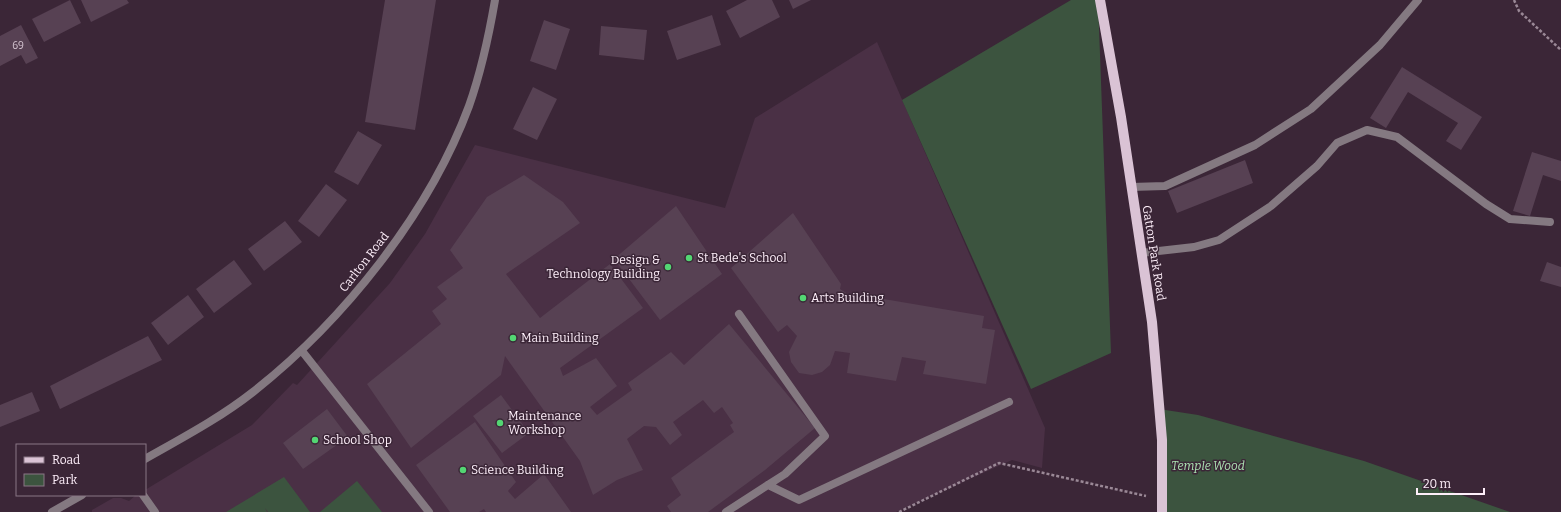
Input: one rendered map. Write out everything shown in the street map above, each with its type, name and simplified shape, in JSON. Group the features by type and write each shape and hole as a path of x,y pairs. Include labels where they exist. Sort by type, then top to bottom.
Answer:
{"main road":[{"name":"Gatton Park Road","path":"1100,0 1121,117 1152,322 1162,440 1162,512"}],"street":[{"name":"Carlton Road","path":"146,458 208,423 252,393 302,350 345,305 383,259 414,215 455,141 470,105 491,22 495,0"},
{"path":"1131,188 1165,186 1255,145 1311,109 1380,45 1418,0"},
{"path":"1141,252 1194,247 1219,240 1271,206 1317,166 1337,143 1367,130 1397,137 1486,204 1510,219 1550,222"},
{"path":"726,512 785,474 825,436 739,314"},
{"path":"302,350 429,512"},
{"path":"768,485 799,500 1009,402"},
{"path":"52,512 80,496"},
{"path":"144,496 155,512"}],"path":[{"path":"1514,0 1520,11 1561,50"},
{"path":"899,512 999,463 1162,500"}],"shaded area":[{"name":"St Bede's School","path":"877,42 1045,428 1042,468 1012,460 896,512 92,512 92,510 113,498 121,498 129,501 135,496 146,496 146,489 252,425 293,383 297,385 390,283 425,234 475,145 725,208 755,118"}],"green space":[{"path":"1071,0 1098,0 1111,353 1031,389 902,100"},
{"name":"Temple Wood","path":"1159,409 1198,415 1364,461 1510,512 1162,512"},
{"path":"284,477 310,512 268,512 265,508 267,512 226,512"},
{"path":"357,481 382,512 320,512"}],"building":[{"path":"70,0 81,23 44,42 32,19"},
{"path":"81,0 127,0 129,3 91,22"},
{"path":"385,0 436,0 415,130 365,122"},
{"path":"747,0 772,0 780,17 740,38 726,11"},
{"path":"789,0 811,0 793,9"},
{"path":"712,15 721,45 677,60 667,31"},
{"path":"544,20 570,29 556,70 530,61"},
{"path":"21,25 38,58 26,64 21,55 0,66 0,36"},
{"path":"601,26 647,30 644,60 599,55"},
{"path":"1402,67 1482,117 1461,150 1446,141 1458,123 1408,92 1386,128 1370,118"},
{"path":"533,87 557,99 537,140 513,129"},
{"path":"358,131 382,145 358,185 334,172"},
{"path":"1532,152 1561,161 1561,181 1543,175 1530,216 1513,211"},
{"path":"1245,160 1253,183 1177,213 1168,191"},
{"name":"Main Building","path":"524,175 563,202 580,223 506,274 540,318 610,264 643,308 560,368 563,376 596,358 617,386 590,407 597,415 632,390 628,383 671,352 684,365 729,324 815,428 765,470 708,512 671,512 667,506 681,495 671,478 734,432 730,425 733,423 722,407 714,413 703,400 673,422 682,435 670,445 656,427 644,426 627,439 643,470 617,480 593,495 580,461 505,356 501,375 411,448 367,384 441,324 432,311 447,299 437,287 463,268 450,250 487,197"},
{"path":"326,184 347,200 319,237 298,221"},
{"name":"Design & Technology Building","path":"676,206 722,274 660,320 614,259"},
{"name":"Arts Building","path":"793,213 841,284 840,289 857,300 860,295 984,316 982,328 995,330 986,384 923,374 926,361 902,357 896,381 847,373 850,353 835,351 830,365 822,372 812,375 799,373 791,362 789,352 797,336 787,325 778,332 731,268"},
{"path":"285,221 302,242 264,271 248,249"},
{"path":"234,260 252,284 214,313 196,289"},
{"path":"1547,262 1561,267 1561,287 1540,281"},
{"path":"188,295 204,317 168,345 151,323"},
{"path":"148,336 162,360 60,409 50,386"},
{"path":"32,392 40,411 0,427 0,405"},
{"name":"Maintenance Workshop","path":"501,395 529,433 502,453 473,416"},
{"name":"School Shop","path":"327,409 348,437 303,469 283,443"},
{"name":"Science Building","path":"475,422 516,482 508,491 515,499 544,474 571,512 486,512 484,509 479,512 450,512 416,465"}],"place":[{"name":"St Bede's School","path":"689,258"},
{"name":"Design & Technology Building","path":"668,267"},
{"name":"Arts Building","path":"803,298"},
{"name":"Main Building","path":"513,338"},
{"name":"Maintenance Workshop","path":"500,423"},
{"name":"School Shop","path":"315,440"},
{"name":"Science Building","path":"463,470"}]}
